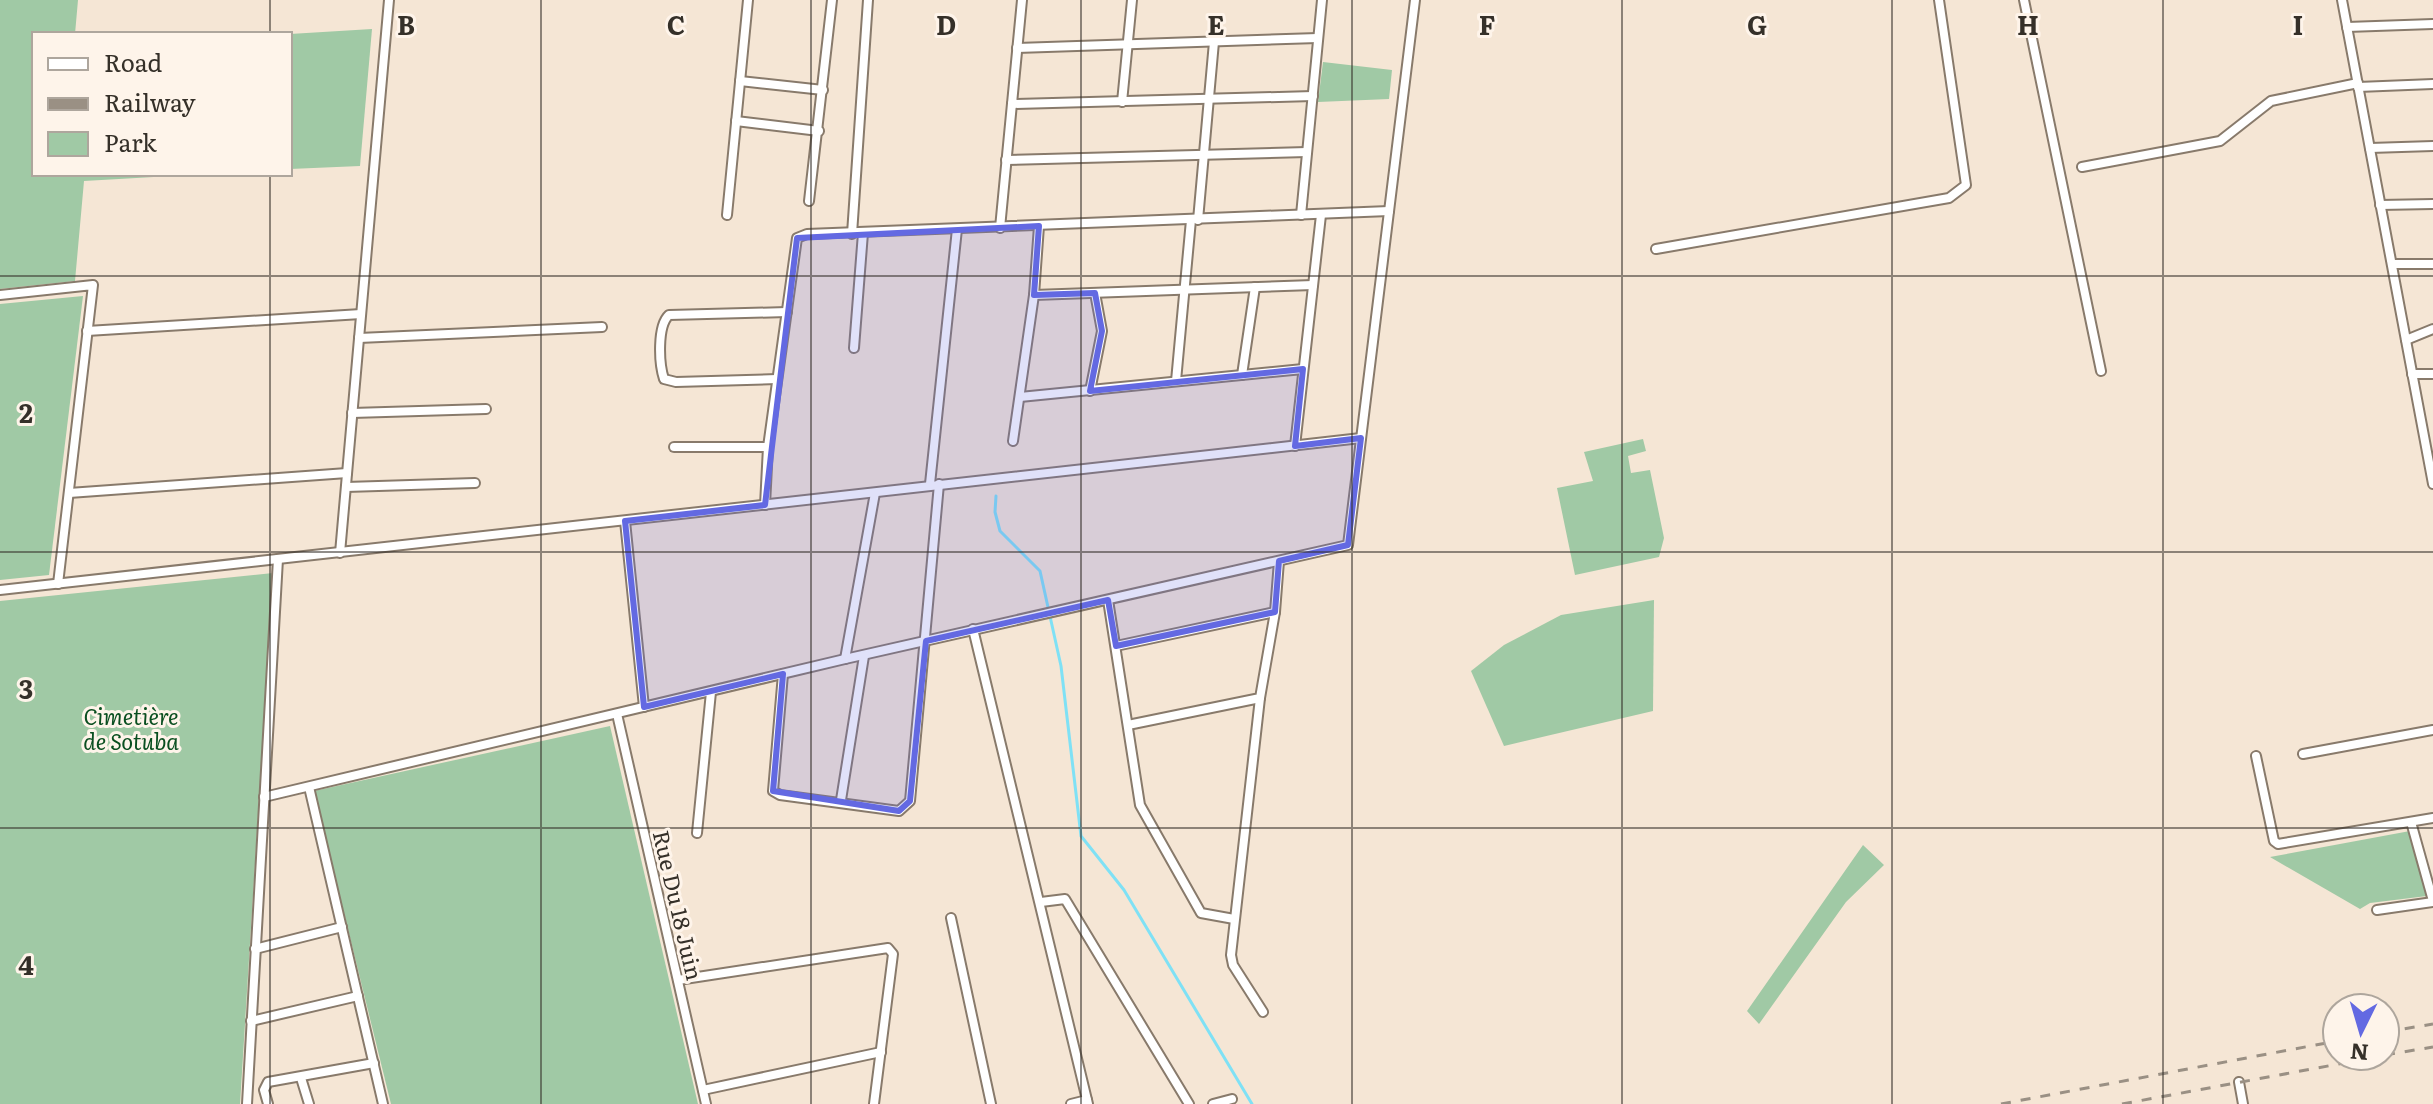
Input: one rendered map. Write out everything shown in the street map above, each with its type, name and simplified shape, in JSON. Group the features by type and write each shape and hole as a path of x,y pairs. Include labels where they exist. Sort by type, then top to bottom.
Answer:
{"street":[{"path":"340,553 389,0"},
{"path":"727,215 748,0"},
{"path":"809,201 832,0"},
{"path":"852,234 868,0"},
{"path":"1000,228 1022,0"},
{"path":"1122,102 1132,0"},
{"path":"1301,215 1322,0"},
{"path":"264,797 973,629 1348,545 1415,0"},
{"path":"1656,249 1949,198 1966,185 1939,0"},
{"path":"2024,0 2101,371"},
{"path":"2342,0 2412,374 2429,437 2433,484"},
{"path":"2347,27 2433,24"},
{"path":"1017,48 1318,38"},
{"path":"1176,381 1214,42"},
{"path":"740,81 823,90"},
{"path":"2082,167 2220,141 2271,101 2358,85 2433,84"},
{"path":"1012,104 1313,96"},
{"path":"736,121 819,131"},
{"path":"2370,148 2433,146"},
{"path":"1006,160 1307,152"},
{"path":"2380,205 2433,204"},
{"path":"765,505 768,447 797,238 807,234 1389,211"},
{"path":"1295,446 1321,215"},
{"path":"1013,441 1034,295 1039,226"},
{"path":"783,674 773,791 780,795 841,800 899,811 910,801 926,641 934,484 957,229"},
{"path":"854,348 863,233"},
{"path":"2392,264 2433,264"},
{"path":"0,295 93,285 58,584"},
{"path":"1034,295 1313,285"},
{"path":"1242,375 1255,287"},
{"path":"1090,391 1102,331 1095,293"},
{"path":"777,379 676,382 664,379 661,369 663,323 669,315 787,312"},
{"path":"87,331 361,314"},
{"path":"359,338 602,327"},
{"path":"2406,340 2433,329"},
{"path":"1020,397 1303,369"},
{"path":"2412,374 2433,374"},
{"path":"352,413 486,409"},
{"path":"0,590 1361,438"},
{"path":"674,447 768,447"},
{"path":"69,493 347,473"},
{"path":"346,487 475,483"},
{"path":"845,659 875,493"},
{"path":"625,521 644,707"},
{"path":"247,1104 278,559"},
{"path":"1263,1012 1233,965 1234,919 1279,561"},
{"path":"1108,600 1140,805 1201,913 1234,919"},
{"path":"1116,646 1275,612"},
{"path":"973,629 1087,1102 1071,1104"},
{"path":"841,800 864,656"},
{"path":"697,833 711,692"},
{"path":"1128,725 1260,698"},
{"name":"Rue Du 18 Juin","path":"617,714 706,1104"},
{"path":"2303,754 2433,730"},
{"path":"2256,756 2274,841 2278,844 2433,818"},
{"path":"309,787 383,1104"},
{"path":"2377,910 2433,901 2411,822"},
{"path":"1041,902 1065,899 1189,1104"},
{"path":"951,918 991,1104"},
{"path":"255,949 342,927"},
{"path":"678,980 888,948 893,954 874,1104"},
{"path":"251,1021 358,996"},
{"path":"703,1090 881,1052"},
{"path":"268,1104 264,1083 374,1063"},
{"path":"301,1078 309,1104"},
{"path":"2239,1082 2243,1104"},
{"path":"1213,1104 1232,1099"}],"highlighted area":[{"path":"1039,226 1034,295 1095,293 1102,331 1090,391 1303,369 1295,446 1361,438 1348,545 1279,561 1275,612 1116,646 1108,600 926,641 910,801 899,811 773,791 783,674 644,707 625,521 765,505 797,238"}],"green space":[{"path":"0,0 78,0 75,32 32,32 32,176 171,176 84,181 75,281 0,289"},
{"path":"372,29 360,166 292,169 292,34"},
{"path":"1323,62 1392,70 1389,99 1318,102"},
{"path":"83,296 49,575 0,580 0,304"},
{"path":"1643,439 1646,451 1628,456 1631,473 1650,470 1664,538 1659,557 1575,575 1557,488 1593,481 1584,452"},
{"name":"Cimetière de Sotuba","path":"273,573 240,1104 0,1104 0,601"},
{"path":"1654,600 1653,711 1504,746 1471,671 1504,645 1561,615"},
{"path":"610,726 698,1104 391,1104 314,791"},
{"path":"2410,831 2427,896 2370,903 2360,909 2270,857"},
{"path":"1863,845 1884,865 1846,902 1759,1024 1747,1011"}],"waterway":[{"path":"996,496 995,512 1000,531 1040,571 1061,666 1081,836 1124,890 1252,1104"}],"railway":[{"path":"2401,1029 2433,1024"},
{"path":"2001,1104 2321,1044"},
{"path":"2401,1052 2433,1047"},
{"path":"2122,1104 2321,1067"}]}
